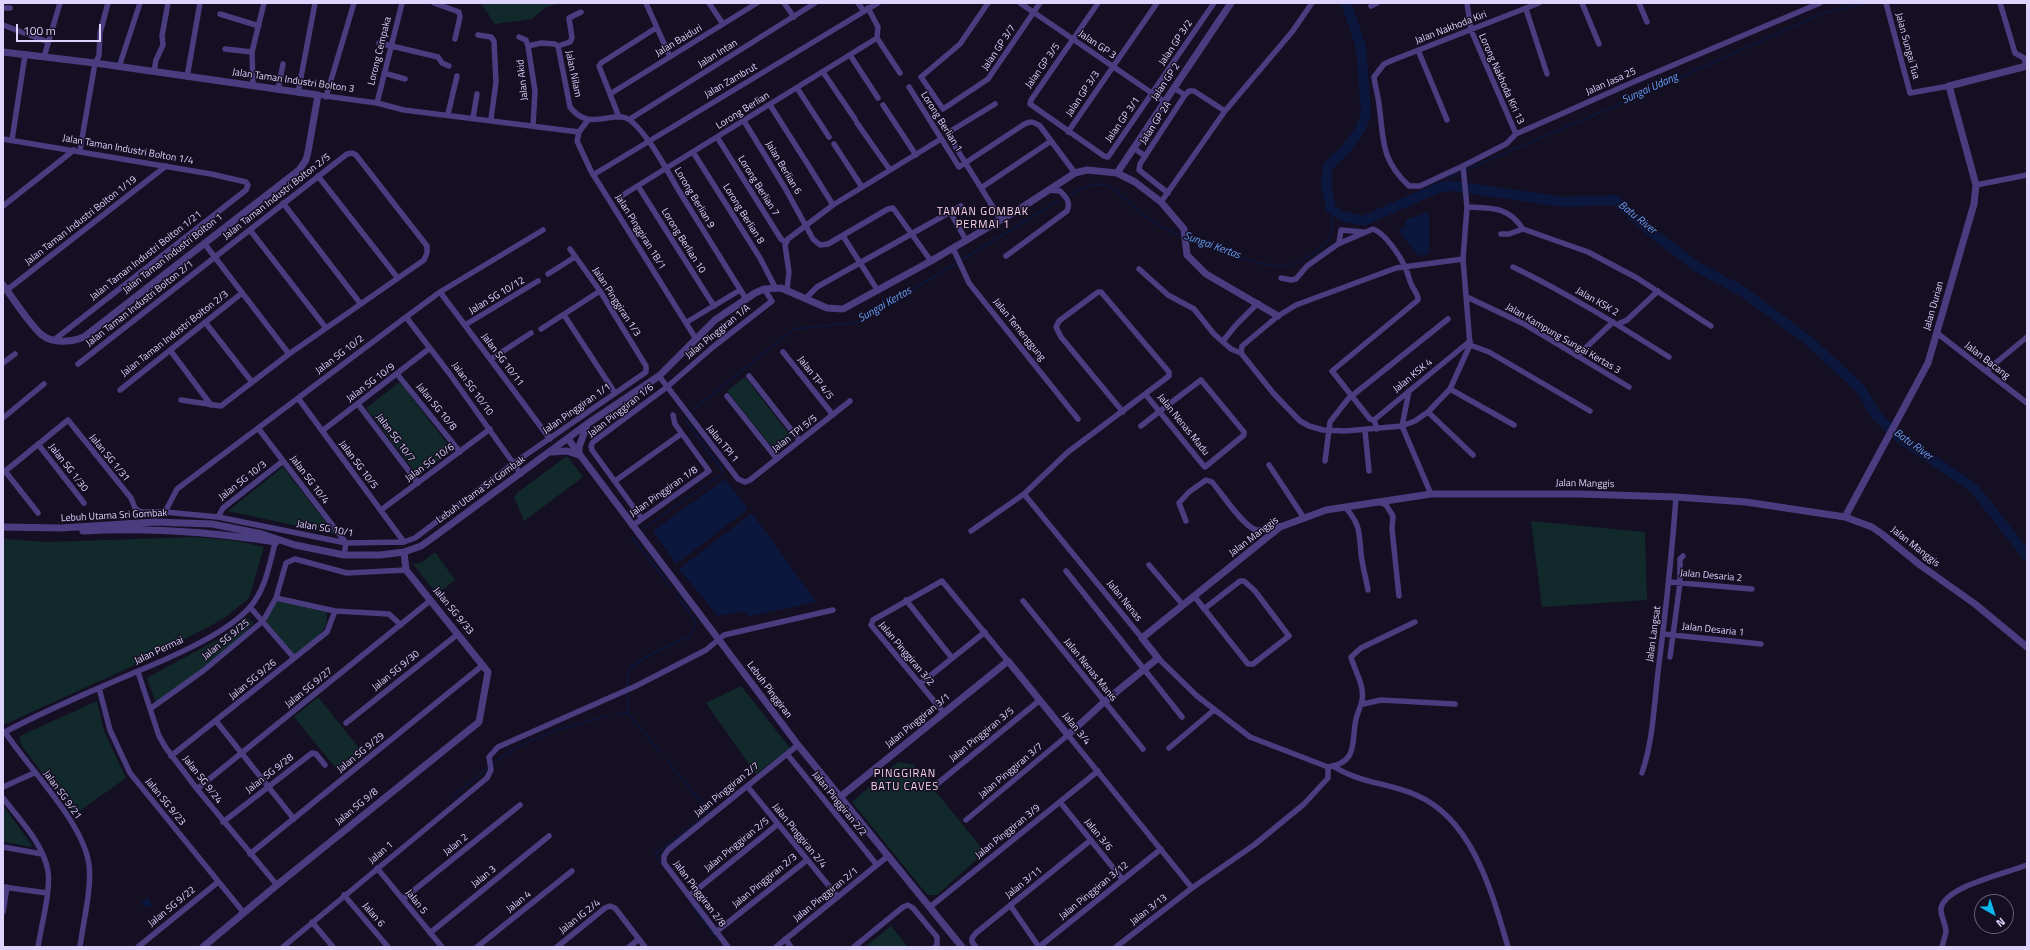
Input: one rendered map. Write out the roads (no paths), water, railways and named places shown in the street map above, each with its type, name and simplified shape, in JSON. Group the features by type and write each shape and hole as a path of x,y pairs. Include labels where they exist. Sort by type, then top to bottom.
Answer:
{"street":[{"path":"44,57 60,3"},
{"path":"3,206 77,150 95,63 99,56 100,33 108,3"},
{"path":"119,67 125,44 140,3"},
{"path":"154,72 156,60 163,45 162,36 168,3"},
{"path":"187,77 200,3"},
{"path":"253,85 252,52 264,3"},
{"path":"298,93 315,3"},
{"path":"326,97 354,3"},
{"name":"Lorong Cempaka","path":"377,103 400,3"},
{"path":"434,3 459,12 460,17 455,39"},
{"path":"653,3 646,4 670,57"},
{"path":"709,3 723,24"},
{"name":"Jalan Baiduri","path":"610,94 757,3"},
{"path":"784,3 794,17"},
{"name":"Jalan Intan","path":"630,119 815,3"},
{"path":"858,3 866,10 878,27 877,38 900,73"},
{"name":"Jalan Zambrut","path":"593,175 878,3"},
{"name":"Jalan GP 3/7","path":"988,3 960,44 950,54 922,74 922,80 942,108 945,109 988,79 1040,3"},
{"name":"Jalan GP 3","path":"1020,3 1165,102"},
{"path":"1073,39 1098,3"},
{"name":"Jalan GP 3/3","path":"1068,132 1157,3"},
{"name":"Jalan GP 3/2","path":"1153,94 1214,3"},
{"name":"Jalan GP 2","path":"1117,173 1231,3"},
{"path":"1161,202 1224,111 1292,32 1312,3"},
{"path":"1371,6 1377,3"},
{"name":"Lorong Nakhoda Kiri 13","path":"1467,3 1471,30 1516,134"},
{"name":"Jalan Nakhoda Kiri","path":"1415,187 1409,186 1404,181 1387,158 1382,142 1379,103 1374,77 1384,64 1539,3"},
{"path":"1582,3 1599,44"},
{"path":"1639,3 1648,22"},
{"name":"Jalan Jasa 25","path":"1415,187 1463,168 1506,144 1516,134 1638,80 1820,3"},
{"path":"1949,86 2027,66 2024,58 2015,53 2000,3"},
{"name":"Jalan Sungai Tua","path":"1886,5 1910,93 1949,86"},
{"path":"3,8 10,8"},
{"path":"1526,9 1547,74"},
{"path":"558,46 570,42 572,38 569,18 581,12"},
{"path":"220,14 259,26"},
{"path":"3,25 48,42"},
{"path":"619,117 600,71 601,63 656,28"},
{"path":"478,34 491,37 494,41 496,82 491,119"},
{"name":"Jalan Akid","path":"519,37 526,40 528,46 535,91 533,126"},
{"name":"Lorong Berlian","path":"618,198 877,38"},
{"name":"Jalan GP 3/5","path":"1068,132 1030,104 1031,100 1073,39"},
{"path":"379,43 438,57 442,64 449,66"},
{"name":"Jalan Nilam","path":"528,46 541,43 555,44 558,46 570,108 574,113 588,120"},
{"path":"225,49 252,52"},
{"path":"1418,50 1447,120"},
{"name":"Jalan Taman Industri Bolton 3","path":"3,52 253,85 298,93 377,103 404,110 491,119 579,132"},
{"path":"12,140 25,55"},
{"path":"850,55 878,98"},
{"path":"278,90 283,64"},
{"path":"384,72 405,79"},
{"path":"823,72 890,170"},
{"path":"448,114 457,76"},
{"name":"Jalan Durian","path":"1845,517 1928,363 1974,204 1976,185 1949,86"},
{"name":"Lorong Berlian 1","path":"909,87 959,167 966,162"},
{"path":"797,88 829,137"},
{"path":"1174,88 1184,95"},
{"name":"Jalan GP 2A","path":"1168,193 1139,170 1145,156 1184,95 1194,91 1224,111"},
{"path":"473,118 477,94"},
{"name":"Jalan GP 3/1","path":"1068,132 1104,156 1108,157 1153,94"},
{"name":"Jalan Taman Industri Bolton 1","path":"5,287 42,335 54,340 74,341 84,337 303,165 308,152 318,95"},
{"path":"995,104 949,132 948,135 1001,220"},
{"path":"770,105 833,205"},
{"path":"883,105 916,155"},
{"path":"579,132 588,120 619,117 630,119"},
{"name":"Lorong Berlian 9","path":"630,119 666,169 746,299"},
{"name":"Jalan Berlian 6","path":"744,121 786,188 813,239 820,245 828,244 843,236"},
{"path":"966,162 1029,122 1034,122 1040,126 1075,173"},
{"name":"Jalan Pinggiran 1B/1","path":"579,132 577,141 593,175 687,322 696,339"},
{"name":"Lorong Berlian 7","path":"717,137 781,239 785,242"},
{"name":"Jalan Taman Industri Bolton 1/4","path":"3,139 77,150 211,174 246,182 248,185"},
{"path":"787,290 789,272 785,242 833,205 941,139"},
{"path":"981,188 1051,141"},
{"path":"834,144 862,187"},
{"path":"1134,148 1145,156"},
{"name":"Lorong Berlian 8","path":"693,152 760,258 774,287"},
{"name":"Jalan Taman Industri Bolton 2/5","path":"214,257 346,154 352,153 356,155 427,246 427,253 424,260 398,277"},
{"name":"Jalan Taman Industri Bolton 1/19","path":"5,287 166,166"},
{"path":"1140,269 1168,295 1194,309 1200,318 1223,342 1231,349 1241,354 1274,394 1300,421 1309,426 1328,430 1365,431 1402,426 1428,412 1450,389 1470,343 1463,259 1467,205 1463,168"},
{"path":"774,287 787,290 804,299 827,308 843,309 954,250 966,240 1001,220 1075,173 1095,170 1117,173 1136,182 1161,202 1183,227 1187,254 1206,274 1258,302 1278,316"},
{"path":"1976,185 2027,174"},
{"path":"181,400 221,406 289,354 398,277 318,176"},
{"name":"Jalan Taman Industri Bolton 1/21","path":"54,340 246,190 248,185"},
{"name":"Lorong Berlian 10","path":"638,186 714,306"},
{"path":"1006,256 1067,211 1069,206 1068,200 1064,195 1055,189 1047,191"},
{"path":"283,203 360,303"},
{"path":"1467,205 1506,211 1514,216 1523,229 1588,252 1658,291 1711,326"},
{"path":"804,299 817,287 960,206"},
{"path":"878,291 843,236 888,208 892,208 913,234 931,261"},
{"path":"950,212 966,240"},
{"path":"1281,278 1291,280 1296,278 1307,266 1339,243 1373,229 1378,231 1391,244 1405,266 1411,285 1418,296 1416,302 1332,371 1370,419 1374,420 1377,430"},
{"path":"1501,234 1509,234 1523,229"},
{"path":"250,230 326,328"},
{"name":"Jalan SG 10/2","path":"165,512 177,489 406,317 440,292 543,230"},
{"path":"1339,243 1341,230 1364,232"},
{"path":"204,243 289,354"},
{"name":"Jalan Pinggiran 1/3","path":"570,249 600,291 646,366"},
{"name":"Jalan Temenggung","path":"954,250 962,270 969,282 1078,419"},
{"name":"Jalan Taman Industri Bolton 2/1","path":"78,364 214,257"},
{"path":"548,274 575,257"},
{"path":"1241,354 1242,346 1278,316 1296,305 1396,268 1463,259"},
{"name":"Jalan KSK 2","path":"1513,267 1547,283 1616,323 1669,357"},
{"name":"Jalan SG 10/12","path":"465,325 538,282"},
{"name":"Lebuh Utama Sri Gombak","path":"3,532 57,533 173,530 276,540 344,555 380,555 404,552 427,542 551,453 587,424 658,376 715,320 746,299 764,289 774,287"},
{"name":"Jalan Pinggiran 1/A","path":"667,387 712,346 772,301 764,289"},
{"path":"687,322 740,290"},
{"path":"541,329 600,291"},
{"path":"1577,356 1616,323 1627,320 1658,291"},
{"name":"Jalan SG 10/11","path":"440,292 550,439"},
{"path":"972,531 1024,494 1068,452 1123,412 1146,395 1169,376 1169,372 1101,292 1094,294 1059,321 1056,327 1061,337 1123,412"},
{"name":"Jalan Taman Industri Bolton 2/3","path":"120,390 242,293"},
{"name":"Jalan Kampung Sungai Kertas 3","path":"1467,297 1524,324 1629,387"},
{"path":"1223,342 1258,302"},
{"path":"564,315 615,393"},
{"name":"Jalan SG 10/10","path":"406,317 490,429 521,474"},
{"path":"1325,460 1330,422 1352,396 1448,319"},
{"path":"205,322 252,382"},
{"path":"491,359 531,333"},
{"name":"Jalan Bacang","path":"1937,334 2027,403"},
{"path":"1986,371 2027,337"},
{"path":"1470,343 1489,352 1590,412"},
{"name":"Jalan KSK 4","path":"1374,420 1470,343"},
{"name":"Jalan SG 10/9","path":"322,431 430,348"},
{"path":"170,350 211,405"},
{"name":"Jalan TP 4/5","path":"783,352 833,415"},
{"path":"3,363 14,354"},
{"name":"Jalan Pinggiran 1/1","path":"514,463 646,372 646,366"},
{"name":"Jalan SG 10/8","path":"397,374 460,452"},
{"name":"Jalan TPI 1","path":"658,376 738,479 745,482 750,480"},
{"path":"749,376 800,441"},
{"name":"Jalan Nenas Madu","path":"1146,395 1205,467 1243,437 1244,432 1201,380 1160,411"},
{"path":"3,418 44,384"},
{"name":"Jalan Pinggiran 1/6","path":"615,481 592,450 591,446 593,442 667,387"},
{"path":"1450,389 1514,425"},
{"path":"1409,391 1402,426 1431,494"},
{"path":"727,396 777,459"},
{"name":"Jalan SG 10/5","path":"298,398 404,542"},
{"name":"Jalan TPI 5/5","path":"750,480 850,401"},
{"name":"Jalan SG 10/7","path":"358,404 418,483"},
{"path":"1140,426 1160,411"},
{"path":"1428,412 1473,455"},
{"path":"642,519 615,481 681,434 675,424 673,415"},
{"name":"Jalan SG 1/31","path":"38,444 68,420 131,498 135,508"},
{"path":"551,453 567,451 579,455 579,447 587,424"},
{"name":"Jalan SG 10/4","path":"258,428 346,544"},
{"name":"Jalan SG 10/6","path":"381,510 490,429"},
{"path":"1365,431 1369,471"},
{"name":"Jalan Pinggiran 1/8","path":"632,526 707,473 709,469 681,434"},
{"name":"Lebuh Pinggiran","path":"568,439 798,745 962,947"},
{"path":"38,444 4,472 38,512"},
{"name":"Jalan SG 1/30","path":"38,444 84,503"},
{"name":"Jalan SG 10/3","path":"218,517 223,508 283,461"},
{"name":"Jalan SG 10/1","path":"135,508 140,512 165,512 218,517 346,544 404,542 415,538 514,463"},
{"path":"1269,465 1304,518"},
{"path":"1186,521 1179,503 1189,492 1206,480 1212,482 1245,523 1252,529 1257,530 1276,524 1280,527"},
{"name":"Jalan Nenas","path":"1024,494 1158,658 1197,696 1214,710 1250,737 1330,767 1352,777 1417,795 1455,823 1480,866 1497,905 1508,947"},
{"name":"Jalan Manggis","path":"1142,638 1280,527 1326,510 1431,494 1580,494 1676,497 1746,502 1845,517 1872,527 1882,534 1920,565 1976,604 2027,647"},
{"name":"Jalan Langsat","path":"1642,773 1653,732 1670,582 1676,497"},
{"path":"1379,502 1386,505 1393,516 1392,529 1399,596"},
{"path":"1345,507 1358,526 1361,538 1361,554 1368,590"},
{"name":"Lebuh Utama Sri Gombak","path":"3,527 61,528 156,522 212,524 262,534 276,540"},
{"name":"Jalan Permai","path":"4,733 99,688 166,660 219,631 241,616 250,607 262,588 276,540"},
{"path":"344,555 346,544"},
{"path":"404,552 406,570"},
{"path":"1670,657 1680,583 1680,559 1683,556"},
{"name":"Jalan SG 9/25","path":"150,709 203,671 263,621 276,598 286,563 295,559 347,573 406,570"},
{"path":"1149,565 1183,605"},
{"name":"Jalan SG 9/33","path":"406,570 483,665"},
{"path":"1066,571 1182,717"},
{"path":"1194,596 1204,609 1248,664 1253,664 1289,636 1248,583 1240,580 1204,609"},
{"name":"Jalan 3/4","path":"906,600 939,582 944,583 1192,888"},
{"name":"Jalan Desaria 2","path":"1670,582 1752,589"},
{"path":"276,598 335,611 389,614 401,625"},
{"name":"Jalan SG 9/27","path":"197,789 431,600"},
{"path":"906,600 952,658"},
{"name":"Jalan Pinggiran 3/2","path":"906,600 873,620 871,625 944,713"},
{"name":"Jalan Nenas Manis","path":"1023,601 1143,749"},
{"path":"250,607 294,658"},
{"path":"718,640 724,635 833,610"},
{"name":"Jalan SG 9/26","path":"171,756 327,632 335,611"},
{"path":"1330,767 1339,765 1350,756 1355,734 1356,719 1363,704 1362,690 1351,657 1361,648 1415,622"},
{"path":"920,684 984,632"},
{"name":"Jalan SG 9/30","path":"346,723 458,634"},
{"name":"Jalan Desaria 1","path":"1663,634 1761,644"},
{"name":"Jalan 1","path":"283,947 491,772 489,760 491,753 498,747 636,686 706,650 718,640"},
{"path":"1068,735 1104,702 1158,658"},
{"name":"Jalan Pinggiran 3/1","path":"840,797 1008,661"},
{"name":"Jalan SG 9/29","path":"250,854 483,665"},
{"name":"Jalan SG 9/8","path":"203,947 277,885 479,722 488,672 483,665"},
{"name":"Jalan SG 9/24","path":"138,672 159,736 171,756 277,885"},
{"name":"Jalan SG 9/23","path":"99,688 110,730 130,773 244,913"},
{"name":"Jalan Pinggiran 3/5","path":"937,784 1040,700"},
{"path":"1363,704 1381,700 1455,704"},
{"path":"1170,748 1214,710"},
{"path":"216,721 294,819"},
{"name":"Jalan SG 9/21","path":"4,733 70,818 88,858 90,874 80,947"},
{"name":"Jalan Pinggiran 3/7","path":"966,820 1068,735"},
{"name":"Jalan Pinggiran 2/7","path":"668,850 798,745"},
{"name":"Jalan SG 9/28","path":"224,822 312,753 316,754 325,765"},
{"name":"Jalan Pinggiran 2/2","path":"787,754 877,865"},
{"name":"Jalan 3/13","path":"1116,947 1192,888 1254,845 1304,804 1328,778 1330,767"},
{"name":"Jalan Pinggiran 3/9","path":"930,907 1098,771"},
{"path":"3,787 34,773"},
{"name":"Jalan Pinggiran 2/4","path":"747,786 838,897"},
{"path":"3,798 35,841 42,854 48,871 47,893 38,947"},
{"name":"Jalan 3/6","path":"1060,802 1123,880"},
{"name":"Jalan 2","path":"403,899 520,805"},
{"name":"Jalan Pinggiran 2/5","path":"689,896 778,824"},
{"name":"Jalan 3","path":"430,933 549,836"},
{"name":"Jalan 3/11","path":"974,945 972,938 976,934 1091,840"},
{"path":"3,847 42,854"},
{"name":"Jalan Pinggiran 3/12","path":"1039,947 1161,849"},
{"name":"Jalan Pinggiran 2/8","path":"668,850 664,856 664,863 728,947"},
{"name":"Jalan Pinggiran 2/1","path":"776,947 888,856"},
{"name":"Jalan Pinggiran 2/3","path":"716,932 807,860"},
{"path":"1942,947 1946,932 1940,909 1944,901 1954,893 1976,881 2002,875 2027,865"},
{"name":"Jalan 5","path":"377,868 442,947"},
{"name":"Jalan 4","path":"477,947 572,871"},
{"name":"Jalan SG 9/22","path":"138,947 218,882"},
{"path":"3,912 5,887 47,893"},
{"name":"Jalan 6","path":"344,896 388,947"},
{"path":"854,947 903,907 908,905 918,914 937,937 937,946 935,947"},
{"path":"1010,905 1039,947"},
{"name":"Jalan IG 2/4","path":"556,947 605,908 610,906 615,908 639,938"},
{"path":"312,922 333,947"},
{"path":"629,947 639,938 645,947"},
{"path":"785,939 791,947"}],"water":[{"path":"1429,212 1429,254 1419,256 1399,231 1406,225 1405,220"},
{"path":"725,479 748,509 676,564 653,531"},
{"path":"752,513 816,602 749,616 744,611 718,616 679,569"},
{"path":"148,898 152,906 150,908 142,904 143,900"}],"waterway":[{"name":"Batu River","path":"1346,3 1361,47 1366,114 1360,130 1345,150 1328,166 1326,184 1331,209 1342,216 1363,221 1440,187 1453,186 1564,202 1615,200 1649,230 1697,267 1742,291 1809,341 1860,388 1876,415 1900,438 1974,488 2027,556"},
{"name":"Sungai Udang","path":"1465,170 1636,97 1821,14 1865,3"},
{"name":"Sungai Udang","path":"1440,187 1453,175 1461,172"},
{"name":"Sungai Kertas","path":"1070,195 1091,185 1098,184 1110,187 1149,219 1182,236"},
{"name":"Sungai Kertas","path":"693,410 794,329 853,323 863,320 1058,201"},
{"name":"Sungai Kertas","path":"1187,238 1247,260 1271,265 1290,265 1310,256 1330,239 1332,234 1331,209"},
{"name":"Sungai Kertas","path":"643,529 718,477 723,471 686,421"},
{"name":"Sungai Kertas","path":"632,537 671,587"},
{"name":"Sungai Kertas","path":"627,687 628,669 653,653 691,636 696,621 678,597"},
{"name":"Sungai Kertas","path":"627,691 628,713 661,753"},
{"path":"618,715 628,713"},
{"path":"492,764 518,747 547,734 562,728 608,716"},
{"name":"Sungai Kertas","path":"666,759 709,812"},
{"path":"451,798 488,768"},
{"name":"Sungai Kertas","path":"662,864 655,854 700,819"},
{"path":"691,904 715,936"}],"district":[{"name":"TAMAN GOMBAK PERMAI 1","path":"983,218"},
{"name":"PINGGIRAN BATU CAVES","path":"905,780"}]}
